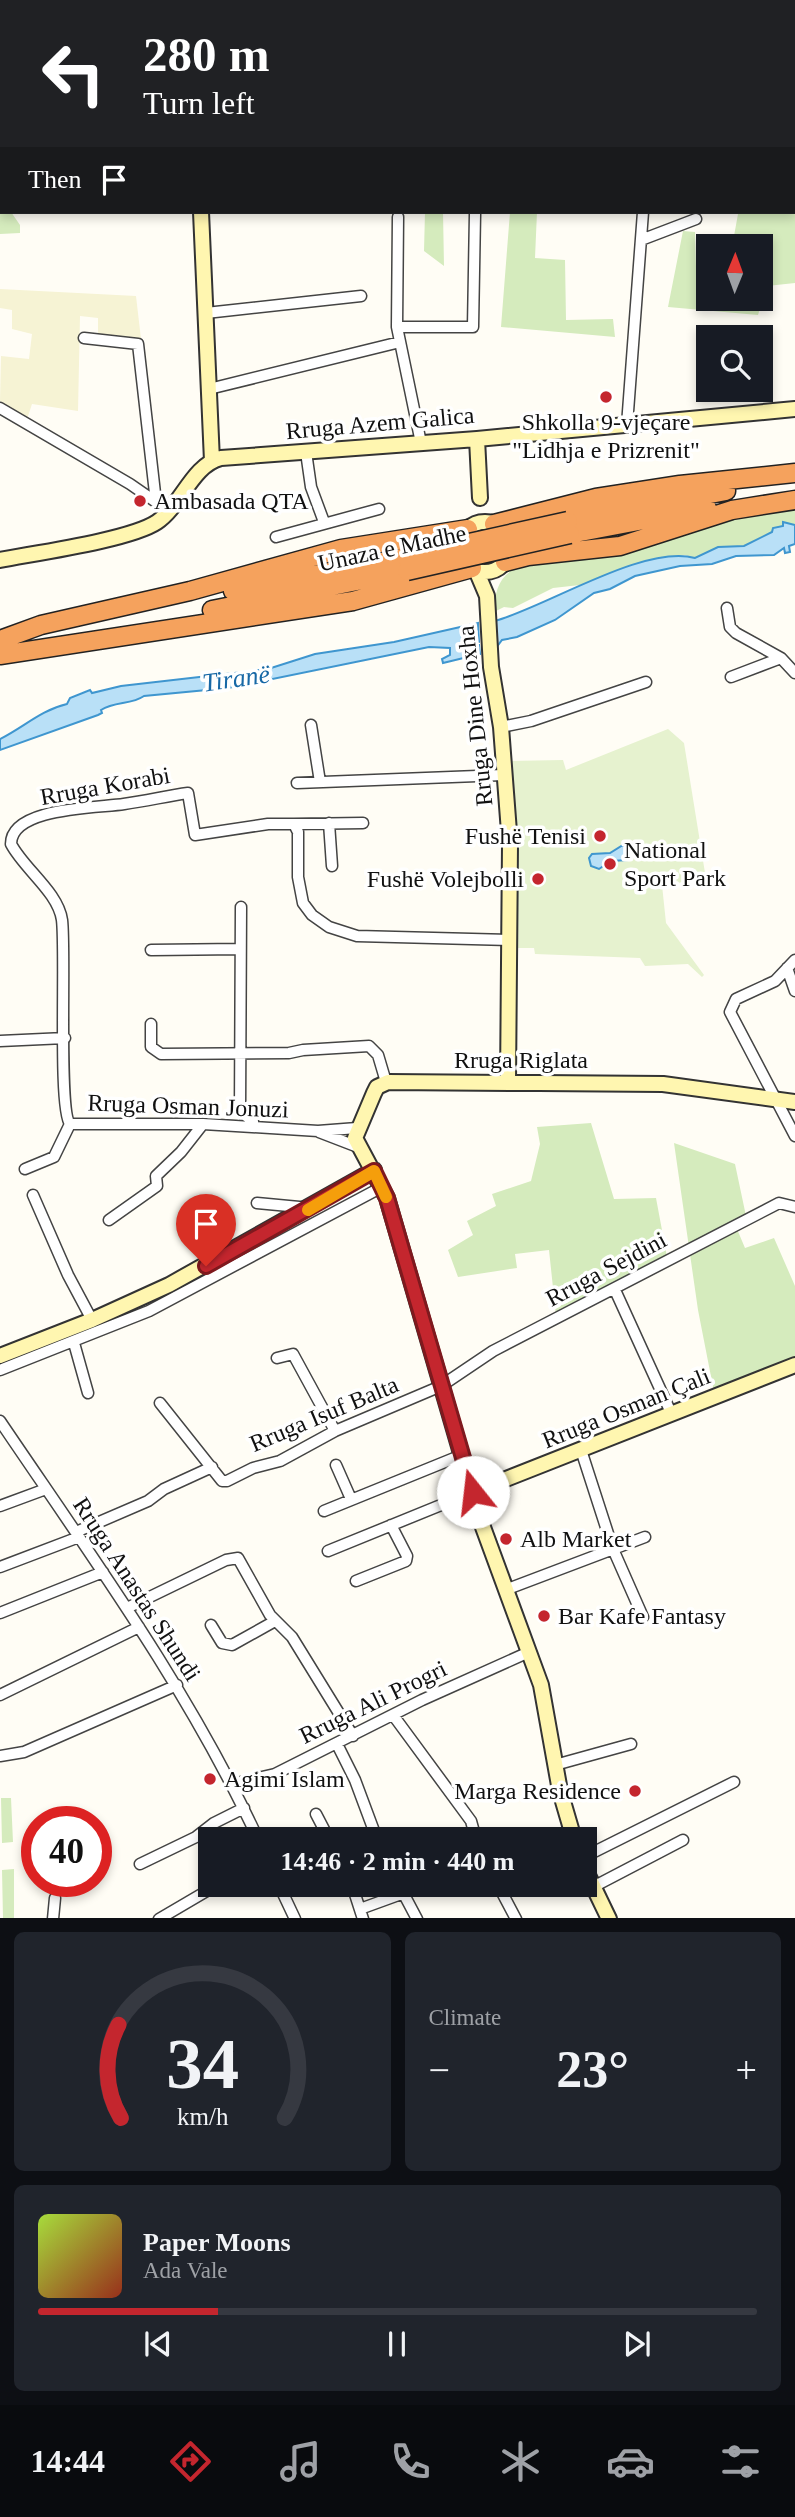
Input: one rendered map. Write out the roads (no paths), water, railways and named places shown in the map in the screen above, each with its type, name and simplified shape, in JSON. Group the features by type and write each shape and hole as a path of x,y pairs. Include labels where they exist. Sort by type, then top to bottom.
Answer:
{"highway":[{"path":"493,523 596,498 668,486 795,473"},
{"name":"Unaza e Madhe","path":"0,655 569,528 795,481"},
{"name":"Unaza e Madhe","path":"569,528 795,494"},
{"path":"500,566 528,556 620,546 732,510 795,500"},
{"path":"0,640 41,625 190,591 341,549 470,527"},
{"name":"Unaza e Madhe","path":"0,640 407,564"},
{"path":"0,655 353,601 474,569"}],"street":[{"path":"0,560 145,528 169,511 212,461 201,214"},
{"path":"397,327 473,327 475,214"},
{"path":"627,425 643,214"},
{"path":"398,217 397,327 421,443"},
{"path":"640,240 696,219"},
{"path":"206,313 361,296"},
{"path":"84,338 138,344 156,502"},
{"path":"209,389 400,342"},
{"path":"0,408 169,511"},
{"name":"Rruga Azem Galica","path":"212,461 795,409"},
{"name":"Rruga Dine Hoxha","path":"477,439 480,498 460,548 463,559 474,569 487,601 491,667 501,727 511,869 509,1083"},
{"path":"306,452 311,486 324,522"},
{"name":"Rruga Dine Hoxha","path":"480,498 493,523 503,529 509,541 509,554 500,566 487,601"},
{"path":"276,537 379,509"},
{"path":"470,527 493,523"},
{"path":"474,569 500,566"},
{"path":"727,608 730,627 736,633 780,659 795,673"},
{"path":"731,677 780,659"},
{"path":"501,727 531,721 646,682"},
{"path":"311,725 320,782"},
{"path":"297,783 503,775"},
{"name":"Rruga Korabi","path":"12,834 19,825 60,811 188,793 195,835 268,824 294,824"},
{"path":"329,822 332,866"},
{"path":"363,823 294,824 298,832 298,877 303,903 312,915 329,927 357,936 510,940"},
{"name":"Rruga Osman Jonuzi","path":"12,834 13,848 61,916 65,1038 63,1097 65,1117 70,1124 203,1124 318,1131 357,1128"},
{"path":"241,907 240,1112 253,1121 253,1128"},
{"path":"151,950 240,949"},
{"path":"795,960 775,981 737,999 730,1012 795,1136"},
{"path":"787,968 795,992"},
{"path":"151,1024 151,1047 157,1052 289,1054 303,1049 369,1046 377,1055 386,1082 377,1087 357,1128 358,1147 382,1187 473,1492 505,1590 541,1685 555,1765 571,1827"},
{"path":"1,1042 65,1038"},
{"name":"Rruga Riglata","path":"386,1082 689,1086 795,1102"},
{"path":"25,1169 54,1157 70,1124"},
{"path":"109,1220 157,1186 156,1175 181,1152 203,1124"},
{"name":"Rruga Osman Jonuzi","path":"318,1131 325,1137 358,1147"},
{"path":"0,1356 92,1320 169,1285 374,1171"},
{"path":"0,1370 74,1343 182,1295 382,1187"},
{"path":"33,1195 68,1275 92,1320"},
{"path":"257,1203 311,1208"},
{"name":"Rruga Sejdini","path":"440,1386 493,1352 779,1203 795,1207"},
{"path":"615,1290 671,1415"},
{"path":"74,1343 88,1393"},
{"path":"277,1358 293,1354 335,1431"},
{"name":"Rruga Osman Çali","path":"473,1492 795,1365"},
{"name":"Rruga Isuf Balta","path":"212,1466 224,1481 253,1468 280,1461 335,1431 440,1386"},
{"path":"0,1567 148,1502 164,1489 212,1466 160,1403"},
{"name":"Rruga Anastas Shundi","path":"0,1421 177,1685 233,1784 253,1827"},
{"path":"582,1450 613,1549 643,1617"},
{"path":"324,1511 462,1455"},
{"path":"336,1465 352,1499"},
{"path":"0,1506 46,1489"},
{"path":"328,1551 473,1492"},
{"path":"356,1581 406,1561 407,1556 391,1525"},
{"path":"505,1590 645,1537"},
{"path":"127,1608 226,1559 238,1558 275,1621 292,1637 353,1736"},
{"path":"0,1613 103,1572"},
{"path":"211,1625 222,1643 232,1646 275,1621"},
{"path":"0,1695 139,1627"},
{"name":"Rruga Ali Progri","path":"233,1784 275,1774 529,1652"},
{"path":"0,1756 24,1752 177,1685"},
{"path":"393,1715 471,1821 473,1827"},
{"path":"337,1744 355,1780 373,1827"},
{"path":"555,1765 631,1744"},
{"path":"597,1850 734,1782"},
{"path":"140,1864 196,1837 214,1823 244,1808"},
{"path":"316,1814 323,1827"},
{"path":"597,1885 682,1840"},
{"path":"597,1895 608,1918"},
{"path":"161,1918 198,1896"},
{"path":"285,1897 295,1918"},
{"path":"356,1897 362,1914 389,1897"},
{"path":"406,1897 416,1918"},
{"path":"504,1897 515,1918"},
{"path":"53,1918 55,1898"}],"water":[{"path":"783,522 795,525 795,544 789,546 790,552 785,553 784,548 774,555 736,556 712,564 680,566 635,576 610,589 594,593 555,620 517,637 502,640 496,648 495,621 623,568 674,556 695,558 718,547 744,546 772,532 773,528 783,526"},
{"name":"Tiranë","path":"478,623 479,642 458,645 479,645 480,654 443,663 442,659 450,655 450,648 429,647 228,688 144,696 106,707 98,715 0,750 0,739 41,715 67,704 70,698 90,690 92,693 121,686 268,669 315,654 394,642"},
{"path":"623,845 631,850 628,860 611,861 599,869 591,866 589,858 592,854 610,853"}],"place":[{"name":"Shkolla 9-vjeçare \"Lidhja e Prizrenit\"","path":"606,397"},
{"name":"Ambasada QTA","path":"140,501"},
{"name":"Fushë Tenisi","path":"600,836"},
{"name":"National Sport Park","path":"610,864"},
{"name":"Fushë Volejbolli","path":"538,879"},
{"name":"Alb Market","path":"506,1539"},
{"name":"Bar Kafe Fantasy","path":"544,1616"},
{"name":"Agimi Islam","path":"210,1779"},
{"name":"Marga Residence","path":"635,1791"}]}
